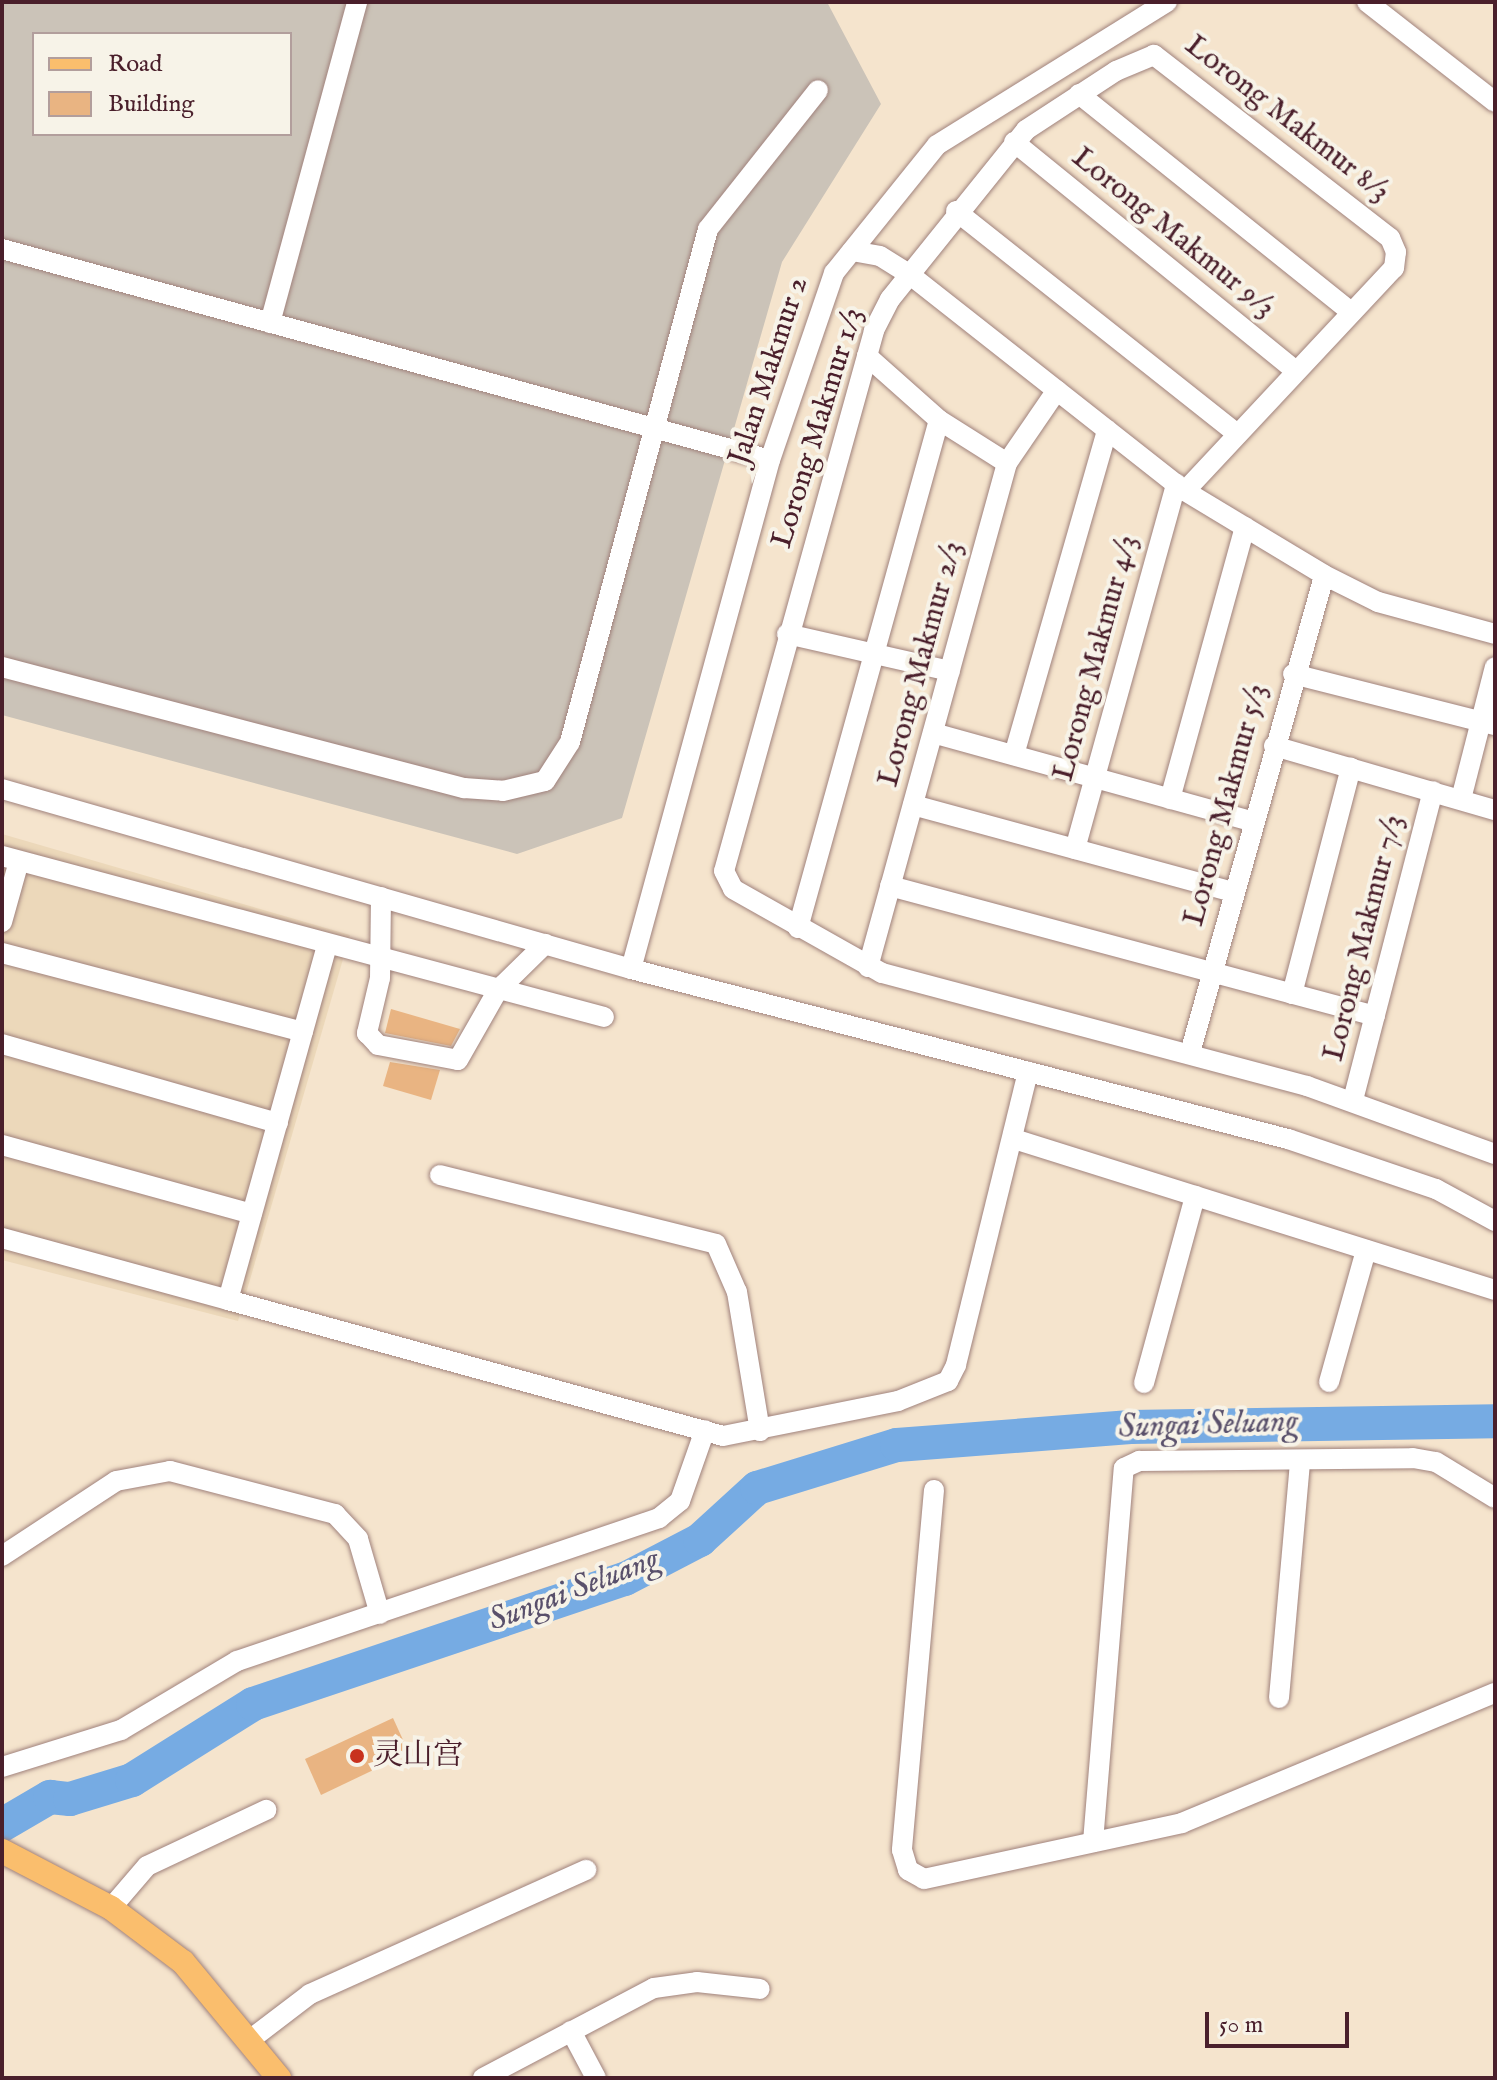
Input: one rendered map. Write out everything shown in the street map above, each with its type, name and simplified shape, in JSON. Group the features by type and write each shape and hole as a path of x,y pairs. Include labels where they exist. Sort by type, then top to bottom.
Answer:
{"main road":[{"path":"2,1851 111,1908 183,1962 251,2039 279,2078"}],"street":[{"path":"270,323 357,2"},
{"name":"Jalan Makmur 2","path":"631,969 770,460 812,321 852,251 937,145 1167,2"},
{"path":"1367,2 1495,102"},
{"name":"Lorong Makmur 1/3","path":"798,928 733,889 724,871 787,634 867,356 909,274 956,211 1014,142 1079,94 1144,57"},
{"name":"Lorong Makmur 8/3","path":"1144,57 1168,59 1390,238 1394,268 1351,312"},
{"path":"2,667 464,788 527,788 560,767 570,742 708,229 818,90"},
{"path":"1079,94 1351,312 1237,434 1180,487"},
{"name":"Lorong Makmur 9/3","path":"1014,142 1295,370"},
{"path":"956,211 1237,434"},
{"path":"2,249 770,460"},
{"path":"852,251 880,256 909,274 1180,487 1324,575 1378,602 1495,634"},
{"path":"867,356 939,420 1007,463"},
{"name":"Lorong Makmur 2/3","path":"868,967 1007,463 1057,390"},
{"path":"939,420 798,928 868,967 1353,1100 1495,1154"},
{"path":"1014,755 1107,430"},
{"name":"Lorong Makmur 4/3","path":"1075,849 1180,487"},
{"path":"1170,799 1245,527"},
{"name":"Lorong Makmur 5/3","path":"1190,1053 1293,674 1324,575"},
{"path":"787,634 950,671"},
{"path":"1461,799 1488,723 1495,667"},
{"path":"1293,674 1488,723"},
{"path":"933,733 1253,822"},
{"path":"1274,746 1495,810"},
{"path":"1292,994 1351,768"},
{"path":"2,789 631,969 1288,1139 1436,1189 1495,1221"},
{"name":"Lorong Makmur 7/3","path":"1353,1100 1433,791"},
{"path":"913,805 1234,892"},
{"path":"2,922 10,858 327,946 604,1017"},
{"path":"890,886 1375,1016"},
{"path":"381,897 378,959 367,1033 378,1045 452,1062 498,990 545,944"},
{"path":"228,1300 327,946"},
{"path":"2,953 303,1032"},
{"path":"2,1044 278,1123"},
{"path":"2,1238 705,1430 760,1431 898,1401 948,1381 1014,1139 1028,1072"},
{"path":"1014,1139 1495,1290"},
{"path":"2,1145 252,1214"},
{"path":"440,1175 716,1244 737,1292 760,1431"},
{"path":"1144,1383 1195,1196"},
{"path":"1329,1382 1366,1250"},
{"path":"2,1767 90,1742 237,1661 659,1518 680,1501 705,1430"},
{"path":"1093,1842 1124,1468 1139,1461 1436,1462 1495,1498"},
{"path":"1279,1698 1300,1463"},
{"path":"2,1556 116,1481 146,1470 170,1471 335,1514 358,1539 380,1614"},
{"path":"934,1490 902,1850 908,1870 924,1879 1212,1813 1495,1693"},
{"path":"111,1908 147,1866 266,1810"},
{"path":"251,2039 310,1994 586,1870"},
{"path":"483,2078 571,2031 677,1983 760,1989"},
{"path":"571,2031 596,2078"}],"shaded area":[{"path":"2,2 827,2 881,104 782,262 622,818 517,854 2,715"},
{"path":"2,834 350,935 238,1321 2,1260"}],"building":[{"path":"391,1009 460,1029 451,1046 385,1033"},
{"path":"390,1062 440,1070 431,1100 383,1086"},
{"name":"灵山宫","path":"393,1718 409,1753 321,1795 305,1759"}],"waterway":[{"name":"Sungai Seluang","path":"2,1825 50,1797 70,1799 132,1780 253,1704 625,1579 700,1540 757,1488 897,1445 1130,1427 1495,1421"}],"place":[{"name":"灵山宫","path":"357,1756"}]}
